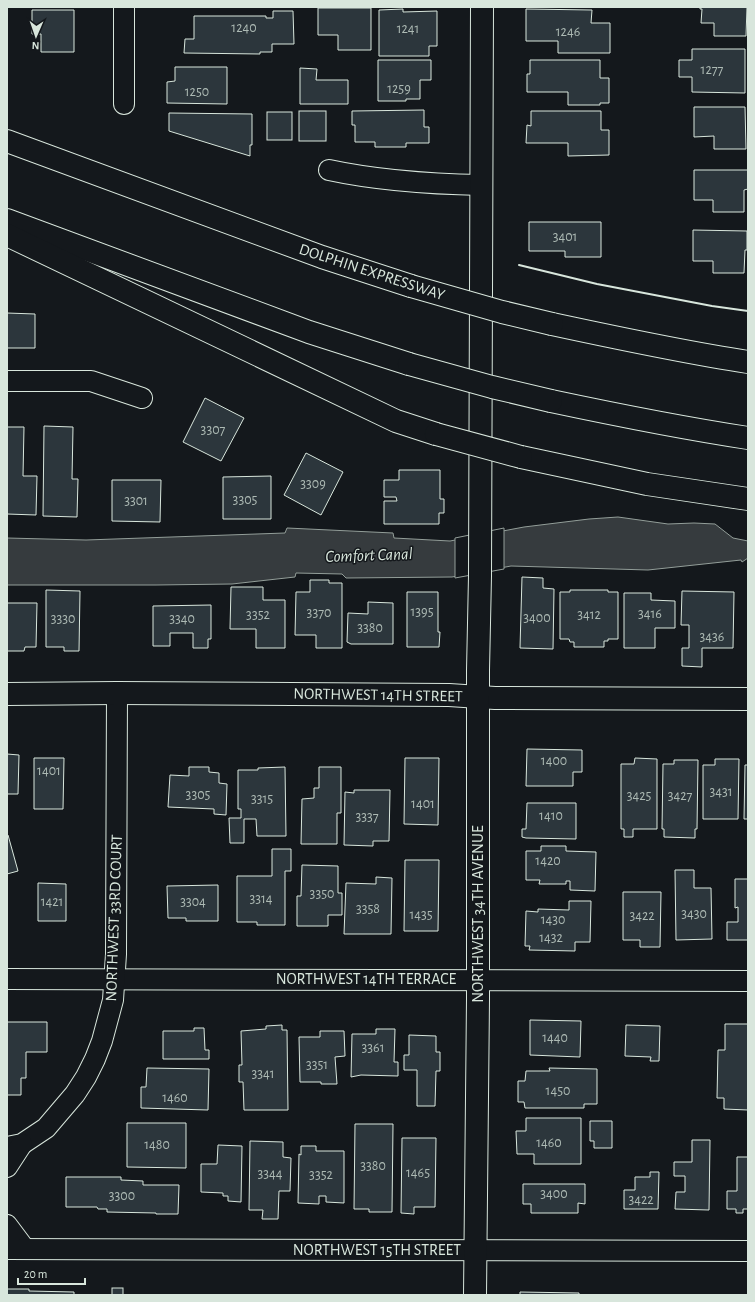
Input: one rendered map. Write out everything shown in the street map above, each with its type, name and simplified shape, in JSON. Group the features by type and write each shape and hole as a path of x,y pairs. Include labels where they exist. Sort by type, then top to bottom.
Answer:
{"main road":[{"name":"NORTHWEST 34TH AVENUE","path":"475,1295 478,980 482,7"},
{"name":"DOLPHIN EXPRESSWAY","path":"7,141 322,257 410,286 502,312 552,324 636,342 748,362"},
{"path":"7,220 302,329 410,364 492,387 551,401 634,419 748,438"},
{"path":"7,235 396,421 436,434 520,457 647,484 748,499"},
{"name":"NORTHWEST 14TH STREET","path":"7,694 117,693 449,695 495,698 748,698"}],"street":[{"path":"124,7 124,104"},
{"path":"329,170 391,181 481,185"},
{"path":"7,381 91,381 142,398"},
{"name":"NORTHWEST 33RD COURT","path":"14,1146 46,1128 66,1105 86,1076 102,1041 113,1000 115,979 117,693"},
{"name":"NORTHWEST 14TH TERRACE","path":"7,979 748,981"},
{"path":"7,1167 14,1146"},
{"path":"7,1225 16,1249"},
{"name":"NORTHWEST 15TH STREET","path":"16,1249 748,1251"}],"water":[{"name":"Comfort Canal","path":"618,517 668,524 715,524 733,538 748,541 748,558 742,562 741,560 648,570 511,566 452,577 346,578 342,574 296,573 295,577 232,584 7,585 7,538 86,540 285,533 287,528 393,533 394,538 450,541 524,527"}],"pier":[{"path":"504,528 504,569 455,578 455,538"}],"building":[{"path":"700,7 747,7 746,36 714,36 714,23 701,23 702,9 700,9"},
{"path":"318,8 371,8 371,50 338,50 338,35 318,35"},
{"path":"403,9 403,12 437,11 437,46 429,46 429,56 379,56 379,10"},
{"path":"526,9 592,10 591,23 610,23 610,53 558,53 558,41 526,41"},
{"path":"32,10 74,10 74,52 41,52 41,34 32,34"},
{"path":"273,11 293,11 294,44 272,44 272,52 260,52 260,54 184,53 185,39 194,39 194,16 266,16 266,18 273,18"},
{"path":"692,49 745,49 745,93 692,92 692,77 679,77 679,60 692,60"},
{"path":"378,60 431,60 431,80 420,80 420,99 406,99 406,101 378,101"},
{"path":"530,60 600,60 600,78 609,78 609,103 600,103 600,105 568,105 568,92 527,92 527,74 530,74"},
{"path":"175,67 227,67 227,104 167,103 167,82 175,81"},
{"path":"300,68 317,69 316,80 348,80 348,104 300,104"},
{"path":"694,107 745,107 746,149 714,149 714,136 694,137"},
{"path":"424,110 424,127 429,127 429,143 406,143 406,147 375,147 375,142 355,142 355,125 352,125 352,111"},
{"path":"299,111 326,111 326,141 299,141"},
{"path":"531,111 601,111 601,130 609,130 609,155 568,156 568,143 526,143 527,125 531,126"},
{"path":"267,112 292,112 292,140 267,140"},
{"path":"169,113 252,114 252,145 250,145 250,156 169,131"},
{"path":"694,170 748,170 748,189 744,190 744,212 713,212 713,200 694,200"},
{"path":"529,222 601,222 601,257 565,257 565,251 529,251"},
{"path":"693,230 747,231 747,250 745,250 744,273 713,273 713,261 693,261"},
{"path":"7,313 35,314 35,348 7,348"},
{"path":"205,398 244,418 221,461 183,442"},
{"path":"44,426 73,427 72,479 78,479 77,517 43,516"},
{"path":"7,427 24,427 23,476 37,476 36,515 7,514"},
{"path":"306,453 343,472 321,515 284,495"},
{"path":"399,470 440,470 440,499 444,499 444,513 439,513 439,524 384,524 384,501 397,501 396,497 384,497 384,480 399,480"},
{"path":"271,476 271,519 223,519 223,477"},
{"path":"112,480 161,480 160,522 112,521"},
{"path":"522,577 543,578 543,588 554,589 553,649 520,648"},
{"path":"310,580 329,580 329,583 342,583 342,648 316,648 316,635 295,635 296,592 310,592"},
{"path":"231,587 263,587 263,600 285,600 285,648 256,648 256,629 230,629"},
{"path":"46,590 80,591 79,651 64,651 64,647 46,647"},
{"path":"570,590 608,590 608,592 618,592 618,639 608,639 608,641 604,641 604,647 574,647 574,642 570,642 569,639 560,639 560,592 570,592"},
{"path":"682,591 734,592 733,648 702,648 702,667 682,666 682,648 689,648 689,625 681,625"},
{"path":"407,592 438,592 438,632 440,632 439,647 407,647"},
{"path":"624,593 651,593 651,600 675,601 675,628 655,628 655,648 624,648"},
{"path":"368,602 393,603 393,644 351,644 347,642 348,613 368,614"},
{"path":"7,603 37,603 36,647 25,647 24,651 7,651"},
{"path":"211,605 211,639 208,639 208,648 193,648 193,633 170,633 170,646 153,646 153,606"},
{"path":"527,749 582,750 582,772 573,772 573,786 526,786"},
{"path":"7,754 19,755 18,794 7,794"},
{"path":"34,758 64,758 63,809 34,809"},
{"path":"405,758 439,758 438,825 404,824"},
{"path":"635,758 657,759 657,829 633,829 633,837 624,837 624,829 621,829 621,764 634,764"},
{"path":"715,759 739,759 738,819 703,819 703,765 715,765"},
{"path":"674,760 698,760 697,829 695,829 695,838 664,837 664,829 662,829 663,764 674,764"},
{"path":"745,765 748,765 748,819 744,819"},
{"path":"189,767 209,767 209,772 219,773 219,783 227,784 226,815 214,814 214,809 168,807 170,775 189,776"},
{"path":"285,767 286,836 257,836 256,819 244,819 244,843 230,843 229,818 241,818 241,809 238,809 238,770 258,770 258,768"},
{"path":"319,767 341,767 341,813 337,813 337,844 301,844 302,799 314,798 314,788 319,788"},
{"path":"354,790 390,790 389,841 373,841 373,846 344,845 345,792 354,793"},
{"path":"527,803 576,803 576,839 522,837 522,829 526,829"},
{"path":"7,835 18,871 7,874"},
{"path":"541,846 566,846 566,851 596,852 595,891 570,890 570,881 566,881 566,884 539,884 540,880 526,880 526,851 541,851"},
{"path":"272,849 291,849 291,871 285,871 285,925 257,925 257,922 237,922 237,876 272,876"},
{"path":"405,860 439,860 438,931 404,931"},
{"path":"302,865 338,866 338,893 342,893 342,915 328,915 328,926 297,926 297,896 301,896"},
{"path":"675,870 694,870 694,888 711,888 712,939 676,940"},
{"path":"376,877 392,878 391,934 344,934 346,883 376,884"},
{"path":"735,879 748,879 748,940 727,940 727,922 738,922 738,907 735,908"},
{"path":"38,883 66,884 66,921 38,921"},
{"path":"218,885 218,921 186,921 186,918 168,918 167,886"},
{"path":"623,892 661,892 660,947 640,947 640,940 623,940"},
{"path":"569,901 591,901 590,942 575,942 575,951 529,950 530,946 525,946 526,911 538,912 538,909 569,910"},
{"path":"530,1020 581,1021 580,1057 530,1055"},
{"path":"7,1022 47,1022 47,1052 26,1052 26,1078 21,1078 21,1095 7,1095"},
{"path":"725,1024 748,1024 748,1110 724,1109 724,1098 717,1098 718,1050 725,1050"},
{"path":"282,1025 282,1030 287,1030 288,1110 244,1110 243,1082 239,1082 239,1065 242,1065 241,1031 266,1029 266,1026"},
{"path":"626,1025 660,1026 659,1061 650,1061 651,1057 625,1056"},
{"path":"194,1028 204,1028 205,1050 209,1050 209,1059 163,1059 163,1031 194,1031"},
{"path":"376,1029 395,1029 394,1062 398,1062 398,1076 361,1075 351,1077 352,1034 376,1034"},
{"path":"320,1031 344,1031 345,1056 335,1057 337,1084 300,1082 299,1037 320,1037"},
{"path":"409,1035 436,1036 436,1052 440,1052 440,1071 436,1071 435,1106 417,1106 417,1070 404,1070 404,1055 409,1055"},
{"path":"147,1068 209,1069 208,1110 141,1108 141,1087 146,1087"},
{"path":"549,1068 597,1069 597,1104 584,1104 584,1108 525,1108 524,1102 518,1102 518,1081 525,1081 526,1071 550,1071"},
{"path":"526,1118 581,1118 581,1164 534,1164 534,1154 517,1154 516,1131 526,1131"},
{"path":"590,1121 612,1121 612,1148 594,1148 594,1141 590,1141"},
{"path":"127,1123 186,1123 186,1168 127,1167"},
{"path":"355,1124 393,1124 392,1212 369,1212 369,1209 354,1209"},
{"path":"402,1138 436,1138 435,1207 414,1207 414,1214 401,1213"},
{"path":"692,1140 710,1140 709,1210 675,1209 676,1192 685,1192 685,1176 674,1176 674,1162 692,1162"},
{"path":"250,1141 283,1142 283,1157 291,1158 290,1191 279,1191 278,1219 262,1219 263,1210 249,1210"},
{"path":"218,1145 242,1146 241,1202 228,1201 228,1196 223,1196 223,1193 201,1192 201,1164 217,1164"},
{"path":"301,1146 316,1146 316,1151 344,1151 344,1203 326,1202 326,1196 319,1196 319,1204 298,1203 299,1154 301,1155"},
{"path":"737,1157 748,1157 748,1209 743,1209 743,1213 736,1213 736,1209 727,1209 727,1191 737,1191"},
{"path":"650,1172 659,1172 658,1209 624,1209 624,1190 635,1190 635,1177 650,1177"},
{"path":"66,1177 121,1177 121,1180 143,1181 143,1185 179,1185 178,1214 107,1212 107,1209 98,1209 97,1207 66,1207"},
{"path":"523,1184 585,1184 585,1204 578,1203 578,1213 531,1213 531,1204 523,1204"},
{"path":"112,1288 123,1288 123,1295 112,1295"},
{"path":"7,1289 74,1292 74,1295 7,1295"},
{"path":"520,1292 579,1293 579,1295 520,1295"}],"wall":[{"path":"519,265 597,284 712,306 748,311"}]}
